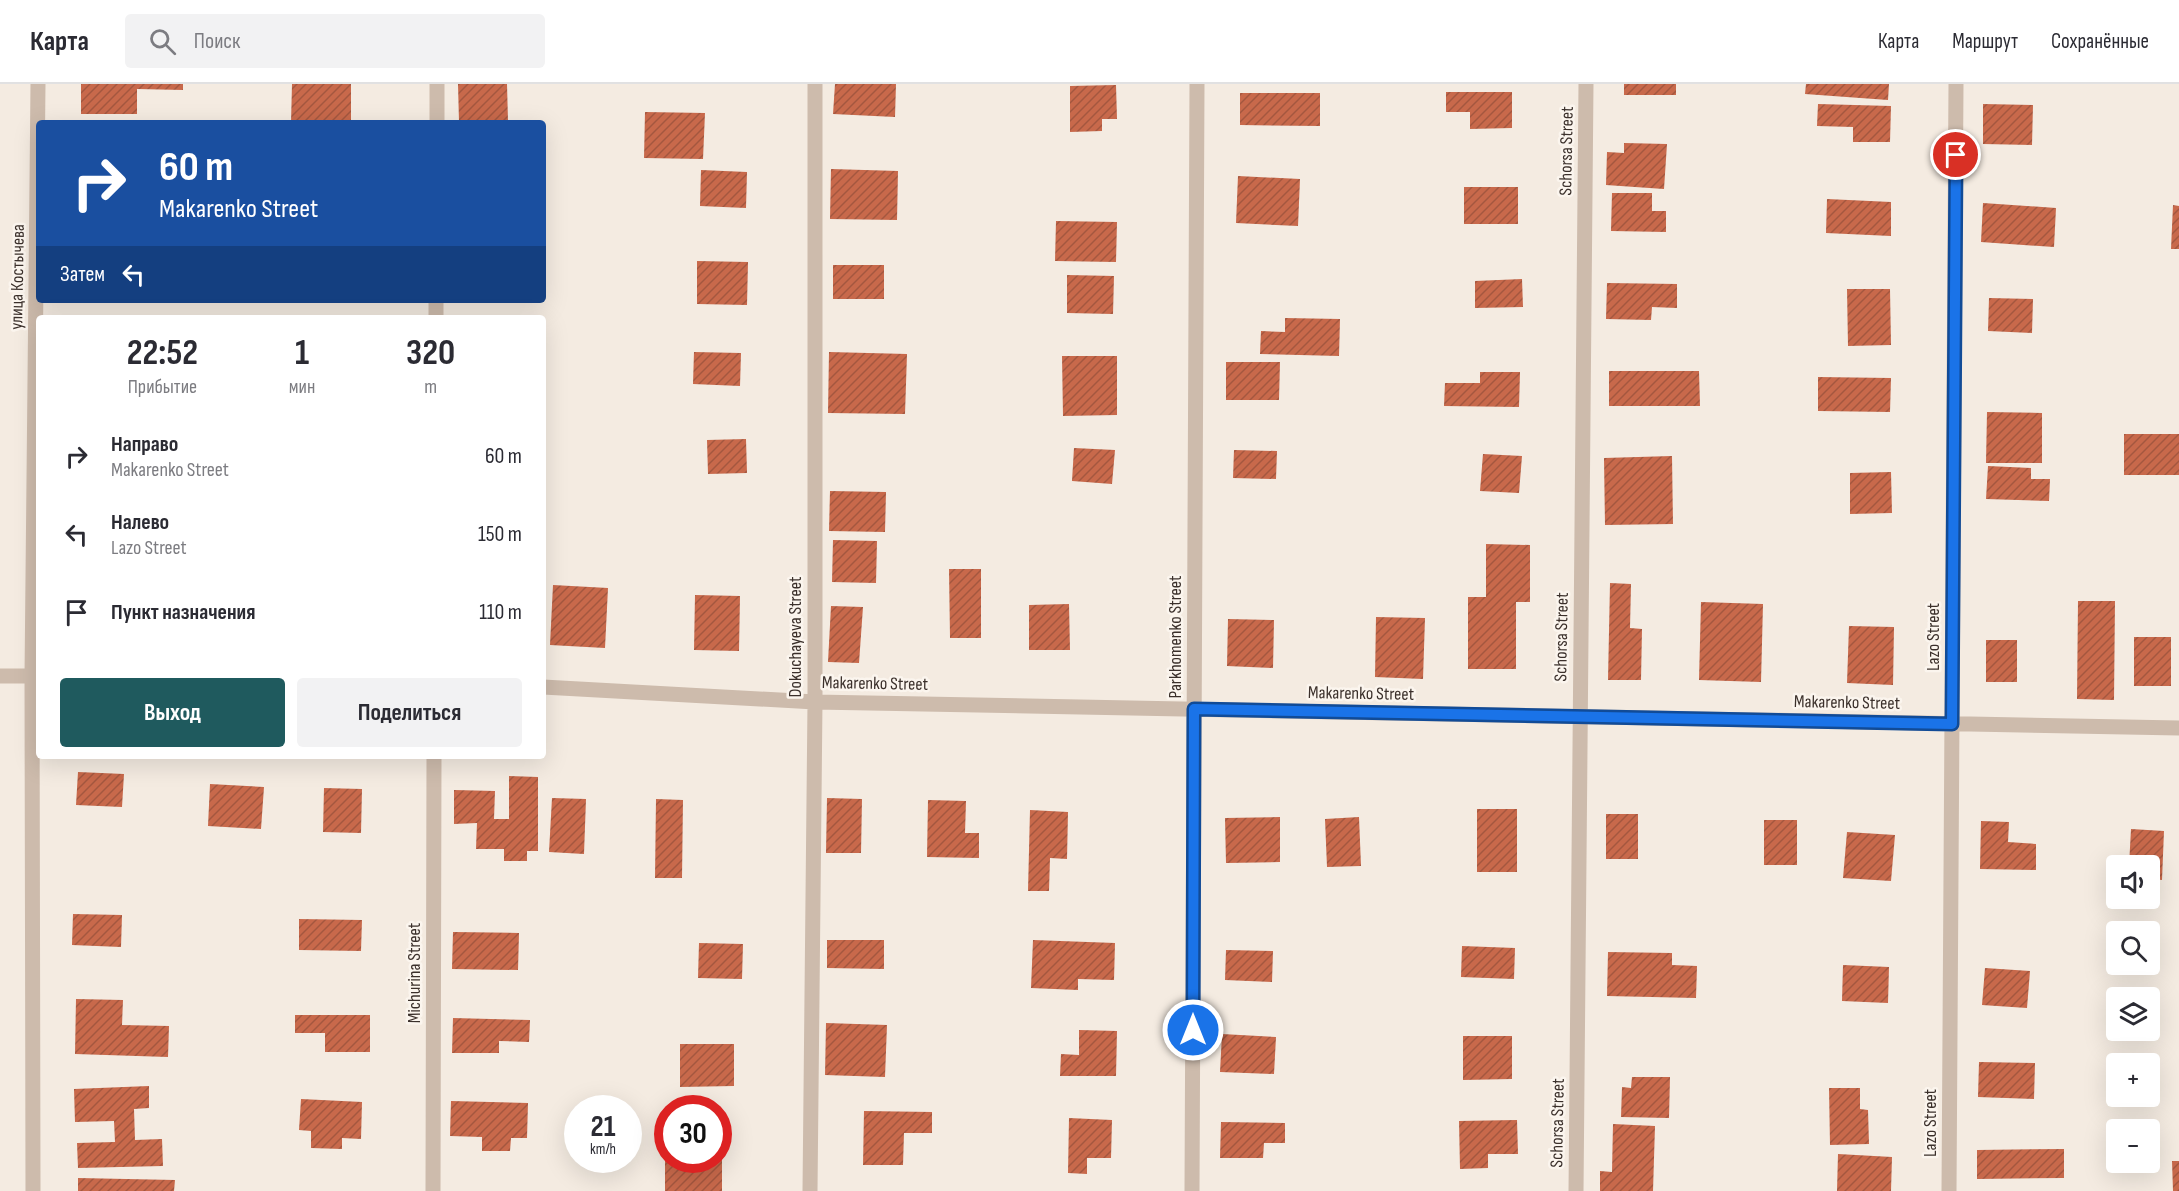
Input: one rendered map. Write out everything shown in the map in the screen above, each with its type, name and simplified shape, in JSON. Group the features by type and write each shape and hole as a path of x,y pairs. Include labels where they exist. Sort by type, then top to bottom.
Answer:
{"street":[{"name":"улица Костычева","path":"38,84 38,120"},
{"path":"437,84 437,120"},
{"name":"Dokuchayeva Street","path":"810,1191 815,84"},
{"name":"Parkhomenko Street","path":"1192,1191 1197,84"},
{"name":"Schorsa Street","path":"1576,1191 1586,84"},
{"name":"Lazo Street","path":"1949,1191 1956,84"},
{"name":"улица Костычева","path":"33,1191 36,479"},
{"path":"0,676 35,676"},
{"name":"Makarenko Street","path":"546,687 814,702 2179,729"},
{"name":"Michurina Street","path":"433,1191 434,759"}],"building":[{"path":"81,84 183,84 183,90 137,89 137,114 81,114"},
{"path":"292,84 351,84 351,120 291,120"},
{"path":"458,84 507,84 508,120 459,120"},
{"path":"835,84 896,84 895,117 833,114"},
{"path":"1624,84 1676,84 1676,95 1624,95"},
{"path":"1806,84 1889,84 1888,100 1805,94"},
{"path":"1116,85 1117,119 1102,119 1102,131 1070,132 1070,86"},
{"path":"1446,92 1512,92 1512,128 1470,129 1470,112 1446,112"},
{"path":"1240,93 1320,93 1320,126 1240,125"},
{"path":"1818,104 1891,106 1890,142 1853,142 1853,127 1817,126"},
{"path":"1983,104 2033,105 2032,145 1983,144"},
{"path":"645,112 705,113 703,159 644,158"},
{"path":"1624,143 1667,144 1664,189 1606,185 1607,152 1624,153"},
{"path":"831,169 898,171 897,220 830,219"},
{"path":"701,170 747,172 746,208 700,206"},
{"path":"1238,176 1300,179 1298,226 1236,223"},
{"path":"1464,187 1518,187 1518,224 1464,224"},
{"path":"1612,193 1652,193 1652,211 1666,211 1666,232 1611,231"},
{"path":"1827,199 1891,202 1891,236 1826,233"},
{"path":"1983,203 2056,208 2054,247 1981,242"},
{"path":"2173,205 2179,206 2179,249 2171,249"},
{"path":"1056,221 1117,222 1116,262 1055,261"},
{"path":"697,261 748,262 747,305 697,304"},
{"path":"833,265 884,265 884,299 833,299"},
{"path":"1067,275 1114,276 1113,314 1067,313"},
{"path":"1522,279 1523,307 1475,308 1475,281"},
{"path":"1607,283 1677,284 1677,308 1652,307 1651,320 1606,319"},
{"path":"1847,289 1890,289 1891,345 1848,346"},
{"path":"1989,298 2033,299 2032,333 1988,331"},
{"path":"1285,318 1340,319 1339,356 1260,354 1261,331 1285,332"},
{"path":"694,352 741,353 740,386 693,384"},
{"path":"829,352 907,354 905,414 828,413"},
{"path":"1062,356 1117,356 1117,415 1063,416"},
{"path":"1226,362 1280,362 1279,400 1226,400"},
{"path":"1609,371 1699,371 1700,406 1609,406"},
{"path":"1480,372 1520,372 1519,407 1444,406 1445,383 1480,383"},
{"path":"1818,377 1891,378 1890,412 1818,411"},
{"path":"1987,412 2042,413 2042,463 1986,463"},
{"path":"2124,434 2179,434 2179,475 2124,475"},
{"path":"746,439 747,473 708,474 707,440"},
{"path":"1074,448 1115,450 1112,484 1072,481"},
{"path":"1234,450 1277,451 1276,479 1233,478"},
{"path":"1483,454 1522,456 1519,493 1480,491"},
{"path":"1672,456 1673,524 1605,525 1604,458"},
{"path":"1988,466 2031,468 2031,479 2050,479 2049,501 1986,499"},
{"path":"1891,472 1892,513 1850,514 1850,473"},
{"path":"830,491 886,492 885,532 829,531"},
{"path":"833,540 877,541 876,583 832,582"},
{"path":"1486,544 1530,545 1530,602 1516,602 1516,669 1468,669 1468,597 1486,597"},
{"path":"949,569 981,569 981,638 950,638"},
{"path":"1610,583 1631,584 1630,628 1642,629 1641,680 1608,680"},
{"path":"553,585 608,588 605,648 550,645"},
{"path":"695,595 740,596 739,651 694,650"},
{"path":"2078,601 2115,601 2114,700 2077,699"},
{"path":"1701,602 1763,604 1761,682 1699,680"},
{"path":"1069,604 1070,650 1029,650 1029,605"},
{"path":"831,606 863,607 859,663 828,662"},
{"path":"1376,617 1425,618 1423,679 1375,677"},
{"path":"1228,619 1274,620 1273,668 1227,666"},
{"path":"1849,626 1894,627 1893,685 1847,683"},
{"path":"2134,637 2171,637 2171,686 2134,686"},
{"path":"1986,640 2017,640 2017,682 1986,682"},
{"path":"78,772 124,774 122,807 76,805"},
{"path":"509,776 538,777 538,851 527,851 527,861 504,861 504,849 476,849 477,823 454,824 454,790 495,791 494,819 509,819"},
{"path":"210,784 264,787 261,829 208,826"},
{"path":"324,788 362,789 361,833 323,832"},
{"path":"552,798 586,799 584,854 549,852"},
{"path":"827,798 862,799 861,853 826,853"},
{"path":"656,799 683,800 682,878 655,878"},
{"path":"928,800 966,801 965,833 979,833 979,858 927,857"},
{"path":"1477,809 1517,809 1517,872 1477,872"},
{"path":"1030,810 1068,812 1067,859 1050,858 1049,891 1028,891"},
{"path":"1606,814 1638,814 1638,859 1606,859"},
{"path":"1280,817 1280,862 1226,863 1225,818"},
{"path":"1359,817 1361,866 1327,867 1325,819"},
{"path":"1764,820 1797,820 1797,865 1764,865"},
{"path":"1981,821 2009,822 2008,842 2036,844 2036,870 1980,869"},
{"path":"2131,829 2164,831 2162,880 2160,880 2160,855 2130,855"},
{"path":"1847,832 1895,835 1891,881 1843,878"},
{"path":"73,914 122,915 121,947 72,945"},
{"path":"299,919 362,920 361,951 299,950"},
{"path":"453,932 519,933 518,970 452,969"},
{"path":"827,940 884,940 884,969 827,968"},
{"path":"1033,940 1115,943 1114,980 1078,979 1078,990 1031,988"},
{"path":"699,943 743,944 742,979 698,978"},
{"path":"1462,946 1515,948 1514,979 1461,977"},
{"path":"1226,950 1273,951 1272,982 1225,980"},
{"path":"1608,952 1672,953 1672,965 1697,966 1696,998 1607,996"},
{"path":"1843,965 1889,967 1888,1003 1842,1001"},
{"path":"1985,968 2030,971 2027,1008 1982,1005"},
{"path":"76,999 123,1000 122,1025 169,1026 168,1057 75,1054"},
{"path":"295,1015 370,1015 370,1052 325,1052 325,1033 295,1033"},
{"path":"453,1018 530,1020 529,1042 499,1041 499,1053 452,1053"},
{"path":"826,1023 887,1025 885,1077 825,1075"},
{"path":"1079,1030 1117,1031 1116,1076 1060,1076 1061,1054 1079,1055"},
{"path":"1222,1034 1276,1037 1274,1074 1220,1072"},
{"path":"1463,1036 1512,1036 1512,1079 1463,1080"},
{"path":"680,1044 734,1044 734,1086 680,1087"},
{"path":"1979,1062 2035,1063 2034,1099 1978,1097"},
{"path":"1632,1077 1670,1077 1669,1118 1621,1117 1622,1087 1631,1088"},
{"path":"149,1086 149,1108 134,1109 135,1140 162,1139 163,1166 78,1168 77,1143 115,1142 114,1121 75,1122 74,1089"},
{"path":"1829,1088 1860,1088 1860,1109 1868,1110 1869,1144 1830,1145"},
{"path":"301,1099 362,1102 361,1139 342,1138 342,1149 311,1148 311,1131 299,1130"},
{"path":"451,1101 528,1103 527,1138 511,1138 510,1151 482,1151 482,1137 450,1136"},
{"path":"864,1111 932,1112 932,1133 904,1133 903,1165 863,1165"},
{"path":"1069,1118 1112,1120 1111,1158 1087,1158 1087,1174 1068,1173"},
{"path":"1517,1120 1518,1154 1488,1154 1488,1168 1460,1169 1459,1121"},
{"path":"1221,1122 1285,1123 1285,1143 1264,1143 1263,1158 1220,1158"},
{"path":"1613,1124 1655,1126 1653,1191 1600,1191 1600,1171 1612,1172"},
{"path":"2064,1149 2064,1178 1977,1179 1977,1150"},
{"path":"1838,1154 1892,1157 1891,1191 1837,1191"},
{"path":"2172,1161 2179,1161 2179,1191 2173,1191"},
{"path":"665,1173 722,1173 722,1191 665,1191"},
{"path":"78,1178 175,1180 174,1191 78,1191"}],"route":[{"path":"1193,1030 1194,709 1952,724 1956,155"}]}
